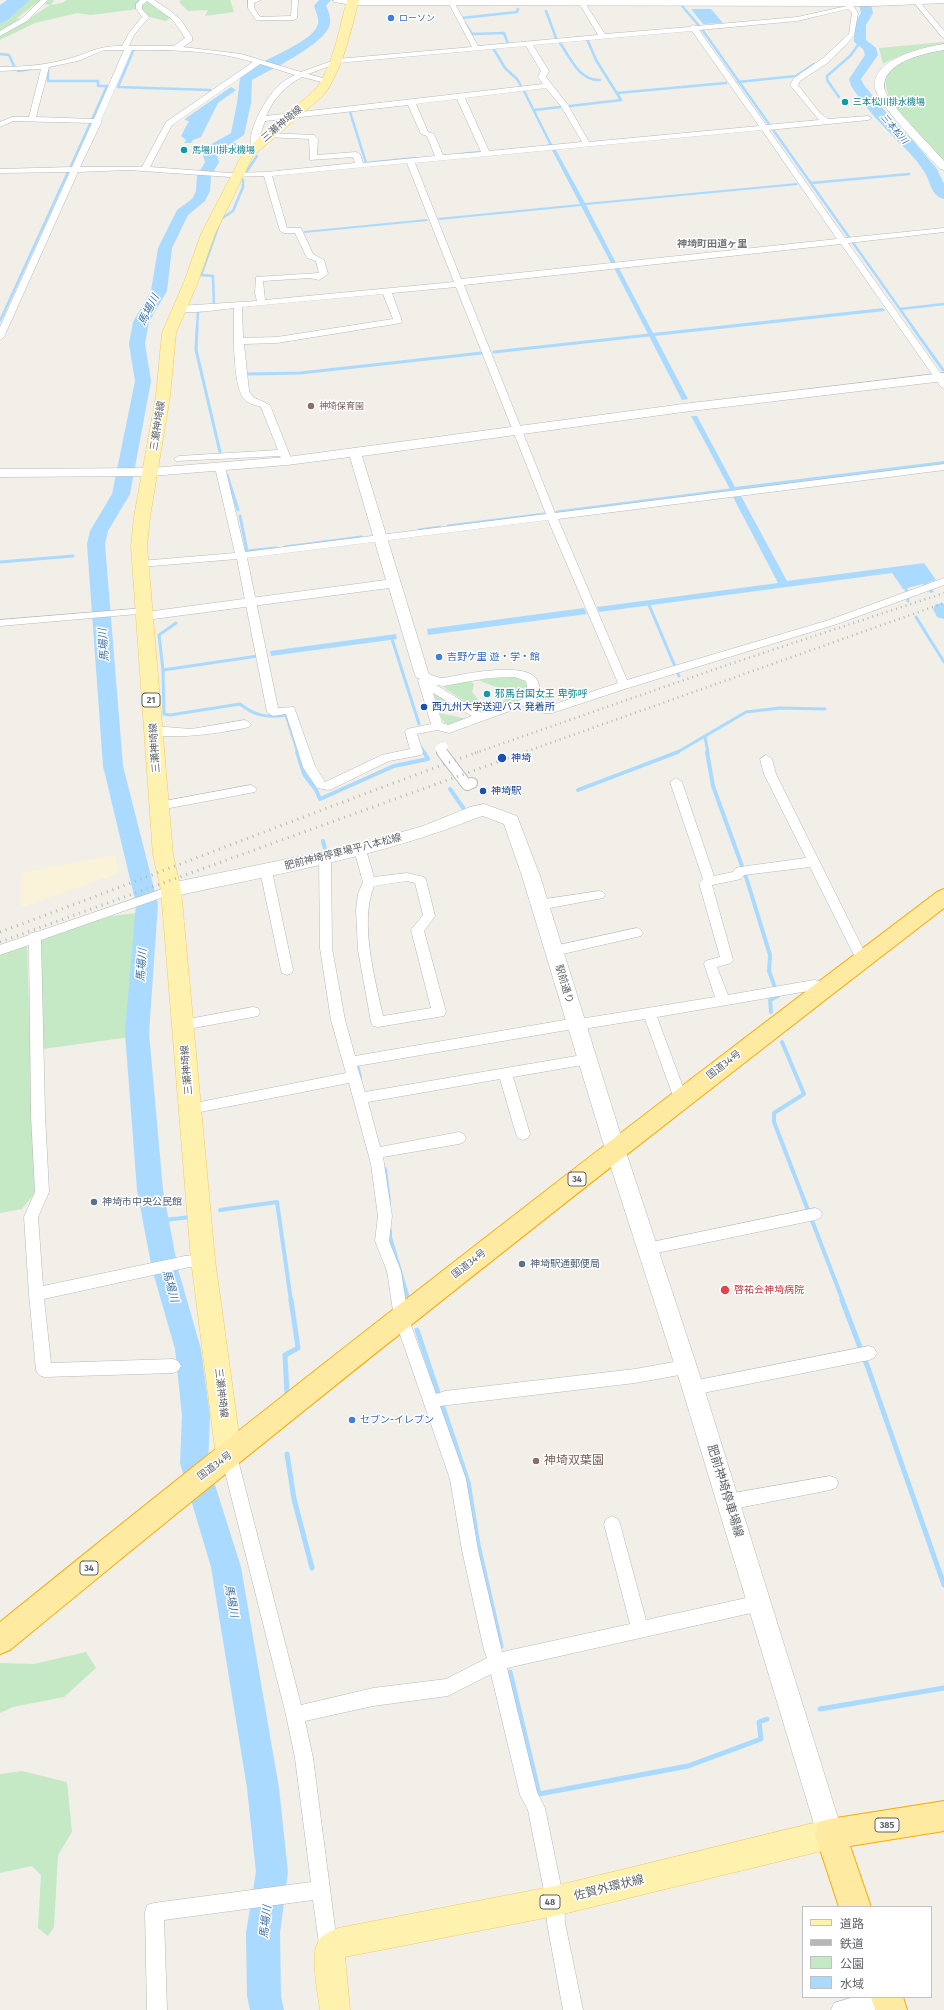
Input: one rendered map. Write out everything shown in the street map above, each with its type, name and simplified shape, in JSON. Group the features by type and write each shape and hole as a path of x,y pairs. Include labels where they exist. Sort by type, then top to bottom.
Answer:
{"highway":[{"name":"国道34号","path":"0,1640 177,1495 222,1461 401,1317 615,1149 944,897"},
{"name":"385","path":"830,1834 944,1816"},
{"path":"830,1834 855,1906"}],"main road":[{"path":"347,0 582,3 874,3 943,0"},
{"name":"三瀬神埼線","path":"222,1461 183,1025 163,893 164,860 140,564 144,472 163,396 169,333 208,234 244,160 268,135 320,92 327,82 336,61 347,0"},
{"name":"肥前神埼停車場平八本松線","path":"163,893 360,850 429,830 476,811 484,810 511,820"},
{"name":"駅前通り","path":"511,820 516,830 540,905 615,1149"},
{"name":"肥前神埼停車場線","path":"615,1149 693,1388 830,1834"},
{"name":"佐賀外環状線","path":"329,1951 338,1943 555,1901 830,1834"},
{"path":"329,1951 335,2010"}],"street":[{"path":"0,34 36,11 45,0"},
{"path":"0,337 98,121 131,34 146,17 139,9 139,4 144,0"},
{"path":"150,0 160,9 175,16 189,35 189,39 186,42 176,48"},
{"path":"258,0 251,1 251,8 258,19 294,18 295,0"},
{"path":"916,1 944,36"},
{"path":"451,2 476,48"},
{"path":"582,3 602,36"},
{"path":"255,147 254,143 261,119 280,86 305,71 336,61 704,26 797,19 853,3 855,13 852,35 826,60 797,80 794,85 817,115 826,122"},
{"path":"179,459 285,457 355,453 518,430 942,380 849,241 768,127 694,27"},
{"path":"528,43 545,71 542,77 564,105 587,144"},
{"path":"944,47 920,52 905,58 888,68 881,80 880,87 883,97 944,167"},
{"path":"0,70 21,70 75,59 94,50 126,48 176,48 241,56 299,75 327,82"},
{"path":"145,169 169,124 259,61"},
{"path":"32,119 45,72 45,65"},
{"path":"261,119 549,85"},
{"path":"460,96 486,154"},
{"path":"411,102 425,134 430,134 440,158"},
{"path":"0,167 11,169 145,169 236,175 267,174 868,118"},
{"path":"0,125 12,119 98,121"},
{"path":"268,135 311,137 314,139 313,158 356,154 360,166"},
{"path":"410,161 460,283 552,517 624,685"},
{"path":"0,171 11,169"},
{"path":"262,303 259,293 259,279 310,275 319,276 324,274 320,260 310,256 298,230 284,231 267,174"},
{"path":"179,309 238,306 387,292 944,230"},
{"path":"240,341 277,340 398,321 387,292"},
{"path":"238,306 241,377 247,397 252,401 265,405 285,457"},
{"path":"355,453 393,584 424,679 437,726"},
{"path":"0,473 144,472 220,467 285,457"},
{"path":"220,467 241,556 273,712 290,710 309,767 321,785 328,786 386,758 417,752 411,732 437,726 449,729 530,700 534,691 531,680 523,674 507,672 443,682 424,679"},
{"path":"140,564 241,556 944,467"},
{"path":"530,700 548,710 624,685 819,626 944,581"},
{"path":"0,624 112,614 145,614 251,603 393,584"},
{"path":"424,679 481,717"},
{"path":"153,730 191,733 245,724"},
{"path":"444,746 439,748 467,785 472,783"},
{"path":"766,759 770,774 812,862 858,952 864,958"},
{"path":"676,782 710,881"},
{"path":"159,806 251,789"},
{"path":"360,850 369,882"},
{"path":"325,857 326,948 338,1020 356,1062 354,1077 366,1097 367,1127 381,1152 385,1216 382,1241 394,1272 401,1317 439,1400 458,1479 470,1550 492,1650 497,1662 529,1794 536,1808 555,1901 556,1923 573,2010"},
{"path":"723,1000 710,964 727,960 705,883 737,876 744,871 812,862"},
{"path":"266,871 287,970"},
{"path":"407,877 420,880 429,916 417,930 439,1012 378,1022 367,972 362,908 364,889 369,882 407,877"},
{"path":"0,950 35,936 163,893"},
{"path":"540,905 599,895"},
{"path":"554,951 637,933"},
{"path":"35,936 38,1115 42,1192 41,1198 32,1210 31,1217 36,1294 44,1370 173,1366"},
{"path":"356,1062 776,991 814,985 827,986"},
{"path":"183,1025 252,1012"},
{"path":"649,1013 677,1089 683,1097"},
{"path":"366,1097 588,1059"},
{"path":"505,1073 523,1134"},
{"path":"190,1109 354,1077"},
{"path":"381,1152 459,1138"},
{"path":"647,1249 808,1215"},
{"path":"36,1294 151,1269 203,1260"},
{"path":"693,1388 869,1353"},
{"path":"439,1400 635,1376 685,1367"},
{"path":"222,1461 295,1715 304,1758 329,1951"},
{"path":"728,1502 830,1483"},
{"path":"612,1524 640,1631"},
{"path":"295,1715 373,1697 448,1687 497,1662 760,1603"},
{"path":"156,2010 154,1912 321,1890"},
{"path":"841,2010 889,2002"}],"green space":[{"path":"30,0 54,0 51,5 62,3 67,0 149,0 157,9 173,17 165,21 150,17 138,9 91,15 77,13 35,23 0,40 0,24 8,20","holes":["36,3 50,5 30,18 16,19"]},
{"path":"181,0 230,0 234,12 205,16 208,10 188,11 179,2"},
{"path":"944,42 944,44 905,54 883,64 879,48"},
{"path":"944,50 944,161 891,102 887,92 886,81 894,68 901,63 919,55"},
{"path":"511,676 519,678 525,682 528,688 526,693 518,700 492,710 493,706 502,703 506,696 503,690 478,680"},
{"path":"470,681 474,684 472,692 487,711 478,710 443,687"},
{"path":"431,689 469,712 436,704"},
{"path":"439,713 467,719 454,724 447,724 441,718"},
{"path":"137,913 130,1037 43,1049 39,939 111,916"},
{"path":"27,944 35,1193 22,1209 0,1213 0,955"},
{"path":"86,1652 96,1668 64,1697 13,1707 0,1713 0,1663 34,1664"},
{"path":"22,1771 67,1782 72,1832 58,1855 54,1927 48,1936 38,1928 41,1875 32,1866 0,1873 0,1774"}],"sand":[{"path":"115,855 119,873 21,907 21,873"}],"water":[{"path":"7,0 30,0 8,20 0,24 0,5"},
{"path":"691,9 711,9 723,23 703,24"},
{"path":"231,87 236,90 218,103 201,137 193,140 191,143 184,143 186,140 181,136 189,121 185,120 186,118"},
{"path":"552,150 556,150 585,203 797,183 798,185 586,205 616,263 611,263 581,206 439,220 438,218 580,204"},
{"path":"427,219 428,221 304,233 304,231"},
{"path":"614,268 619,268 653,333 883,308 885,311 655,336 688,399 682,400"},
{"path":"691,416 697,416 735,487 944,461 944,464 731,491"},
{"path":"741,496 787,581 924,563 936,580 927,583 934,592 930,593 923,584 903,589 892,573 599,612 597,607 778,583 733,497"},
{"path":"584,608 587,614 428,635 427,629"},
{"path":"396,634 397,639 271,656 270,651"}],"waterway":[{"name":"馬場川","path":"267,2010 264,1996 263,1933 272,1872 263,1788 226,1567 194,1463 196,1416 188,1349 165,1269 150,1190 137,1033 147,904 113,766 96,544 99,531 121,494 143,381 137,344 141,322 159,291 165,248 182,213 198,201 203,191 204,176 212,162 210,155 213,149 237,135 244,103 246,78 300,48 318,33 323,27 324,19 320,6 325,0"},
{"name":"三本松川","path":"864,0 867,13 860,25 860,42 868,46 872,55 870,60 855,79 858,86 888,124 905,140 932,172 940,191 944,195"},
{"path":"682,6 701,28 739,82"},
{"path":"462,18 517,12 518,9"},
{"path":"546,11 556,38"},
{"path":"465,23 472,34 504,33 508,44"},
{"path":"570,106 621,100 596,60 587,39 590,39"},
{"path":"839,97 827,80 827,76 851,55 860,42"},
{"path":"560,43 576,68 581,73 593,80 600,80"},
{"path":"497,48 493,48 505,68 517,79 521,86"},
{"path":"133,51 118,87 210,90"},
{"path":"0,54 9,55 15,68"},
{"path":"739,82 796,76 814,64"},
{"path":"48,67 48,81 98,81 98,86 107,86 71,166"},
{"path":"18,71 31,69"},
{"path":"739,82 914,329"},
{"path":"617,93 726,83"},
{"path":"523,89 551,145 546,146"},
{"path":"534,110 560,107"},
{"path":"350,112 366,163 415,158"},
{"path":"234,144 241,150"},
{"path":"461,154 481,152"},
{"path":"247,171 257,156"},
{"path":"0,321 68,172"},
{"path":"811,183 909,174"},
{"path":"214,306 213,276 201,275 221,219 233,211 243,187 243,180"},
{"path":"900,309 944,304"},
{"path":"197,329 198,311 202,311"},
{"path":"197,328 196,350 220,452"},
{"path":"913,328 943,370"},
{"path":"494,352 649,335"},
{"path":"248,374 300,373 482,353"},
{"path":"227,475 238,510"},
{"path":"557,512 730,490"},
{"path":"448,526 545,514"},
{"path":"240,516 247,551 276,548"},
{"path":"419,530 440,527"},
{"path":"285,547 361,537"},
{"path":"0,562 73,556"},
{"path":"906,589 908,601"},
{"path":"649,605 679,676"},
{"path":"942,609 944,613"},
{"path":"916,617 944,662"},
{"path":"163,670 159,635 176,623"},
{"path":"392,639 419,724"},
{"path":"163,670 258,656"},
{"path":"163,670 164,714 170,715 240,704 256,714 267,716 286,715 298,753"},
{"path":"677,752 746,712 780,708 825,709"},
{"path":"705,737 708,753"},
{"path":"421,747 424,753"},
{"path":"297,752 304,774 316,790 320,799 394,766 428,759 424,752"},
{"path":"578,790 677,752"},
{"path":"707,752 713,786 746,877 770,955 769,971 778,996 770,1000 771,1012"},
{"path":"450,789 464,809"},
{"path":"323,841 325,849"},
{"path":"782,1042 804,1094 774,1113 774,1122 843,1301"},
{"path":"356,1061 360,1077"},
{"path":"385,1169 389,1202"},
{"path":"220,1210 277,1202 291,1301"},
{"path":"155,1221 191,1217"},
{"path":"390,1230 390,1237 408,1298"},
{"path":"287,1394 285,1355 298,1348 291,1300"},
{"path":"842,1300 868,1368 944,1585"},
{"path":"417,1330 468,1482 478,1545 501,1646"},
{"path":"287,1454 294,1499 312,1568"},
{"path":"510,1672 539,1794 688,1766 761,1739 759,1722 767,1719"},
{"path":"820,1709 944,1688"}],"railway":[{"path":"475,753 730,664 944,593"},
{"path":"522,753 944,603"},
{"path":"0,932 478,752"},
{"path":"0,942 525,752"}],"place":[{"name":"ローソン","path":"391,18"},
{"name":"三本松川排水機場","path":"845,102"},
{"name":"馬場川排水機場","path":"184,150"},
{"name":"神埼保育園","path":"311,406"},
{"name":"吉野ケ里 遊・学・館","path":"439,657"},
{"name":"邪馬台国女王 卑弥呼","path":"487,694"},
{"name":"西九州大学送迎バス 発着所","path":"424,707"},
{"name":"神埼","path":"502,758"},
{"name":"神埼駅","path":"483,791"},
{"name":"神埼市中央公民館","path":"94,1202"},
{"name":"神埼駅通郵便局","path":"522,1264"},
{"name":"啓祐会神埼病院","path":"725,1290"},
{"name":"セブン-イレブン","path":"352,1420"},
{"name":"神埼双葉園","path":"536,1461"}],"district":[{"name":"神埼町田道ヶ里","path":"712,244"}]}
